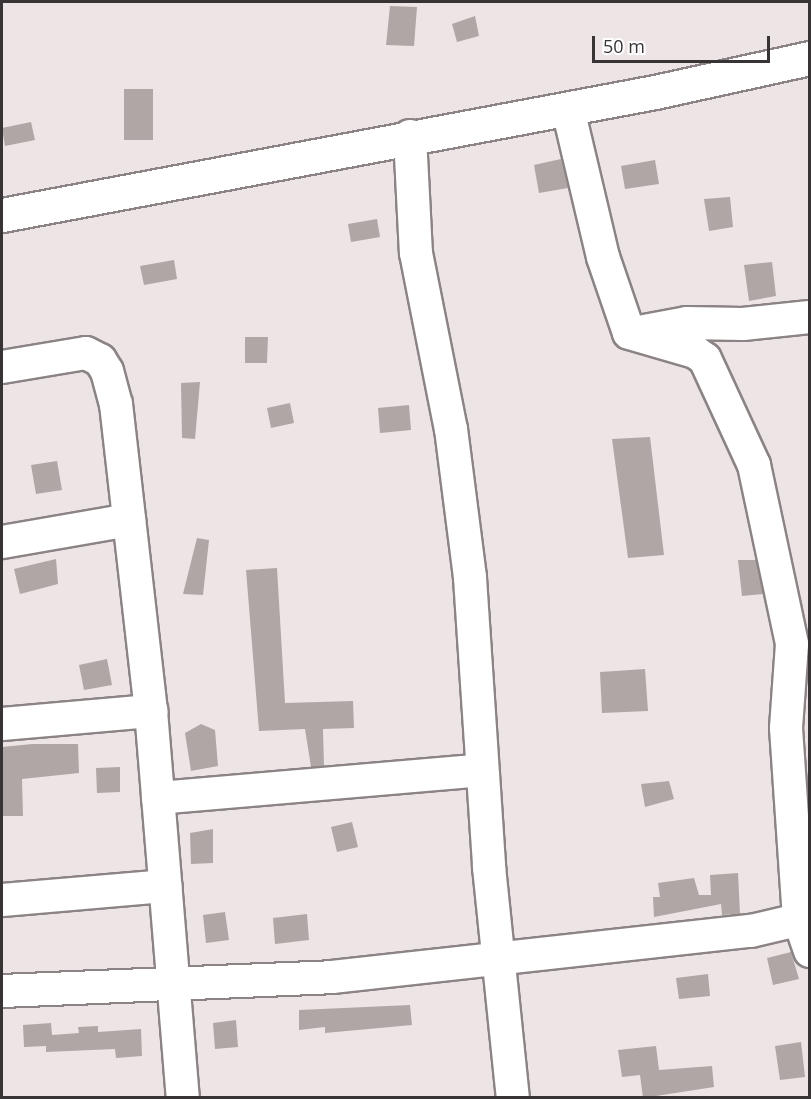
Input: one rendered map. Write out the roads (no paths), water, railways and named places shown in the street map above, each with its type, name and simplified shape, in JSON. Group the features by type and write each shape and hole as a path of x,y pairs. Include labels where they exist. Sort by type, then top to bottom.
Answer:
{"main road":[{"path":"2,215 410,136 568,109 810,58"}],"street":[{"path":"568,109 603,257 630,333"},
{"path":"410,136 416,253 451,429 470,578 482,770 513,1098"},
{"path":"630,333 687,323 743,324 810,317"},
{"path":"630,333 696,352 705,359 754,465 792,644 786,728 804,918 810,951"},
{"path":"2,367 86,354 100,360 107,370 116,404 150,711 183,1098"},
{"path":"2,542 129,520"},
{"path":"2,724 150,711"},
{"path":"158,798 482,770"},
{"path":"2,900 165,886"},
{"path":"2,991 172,986 332,977 751,931 804,918"}]}
